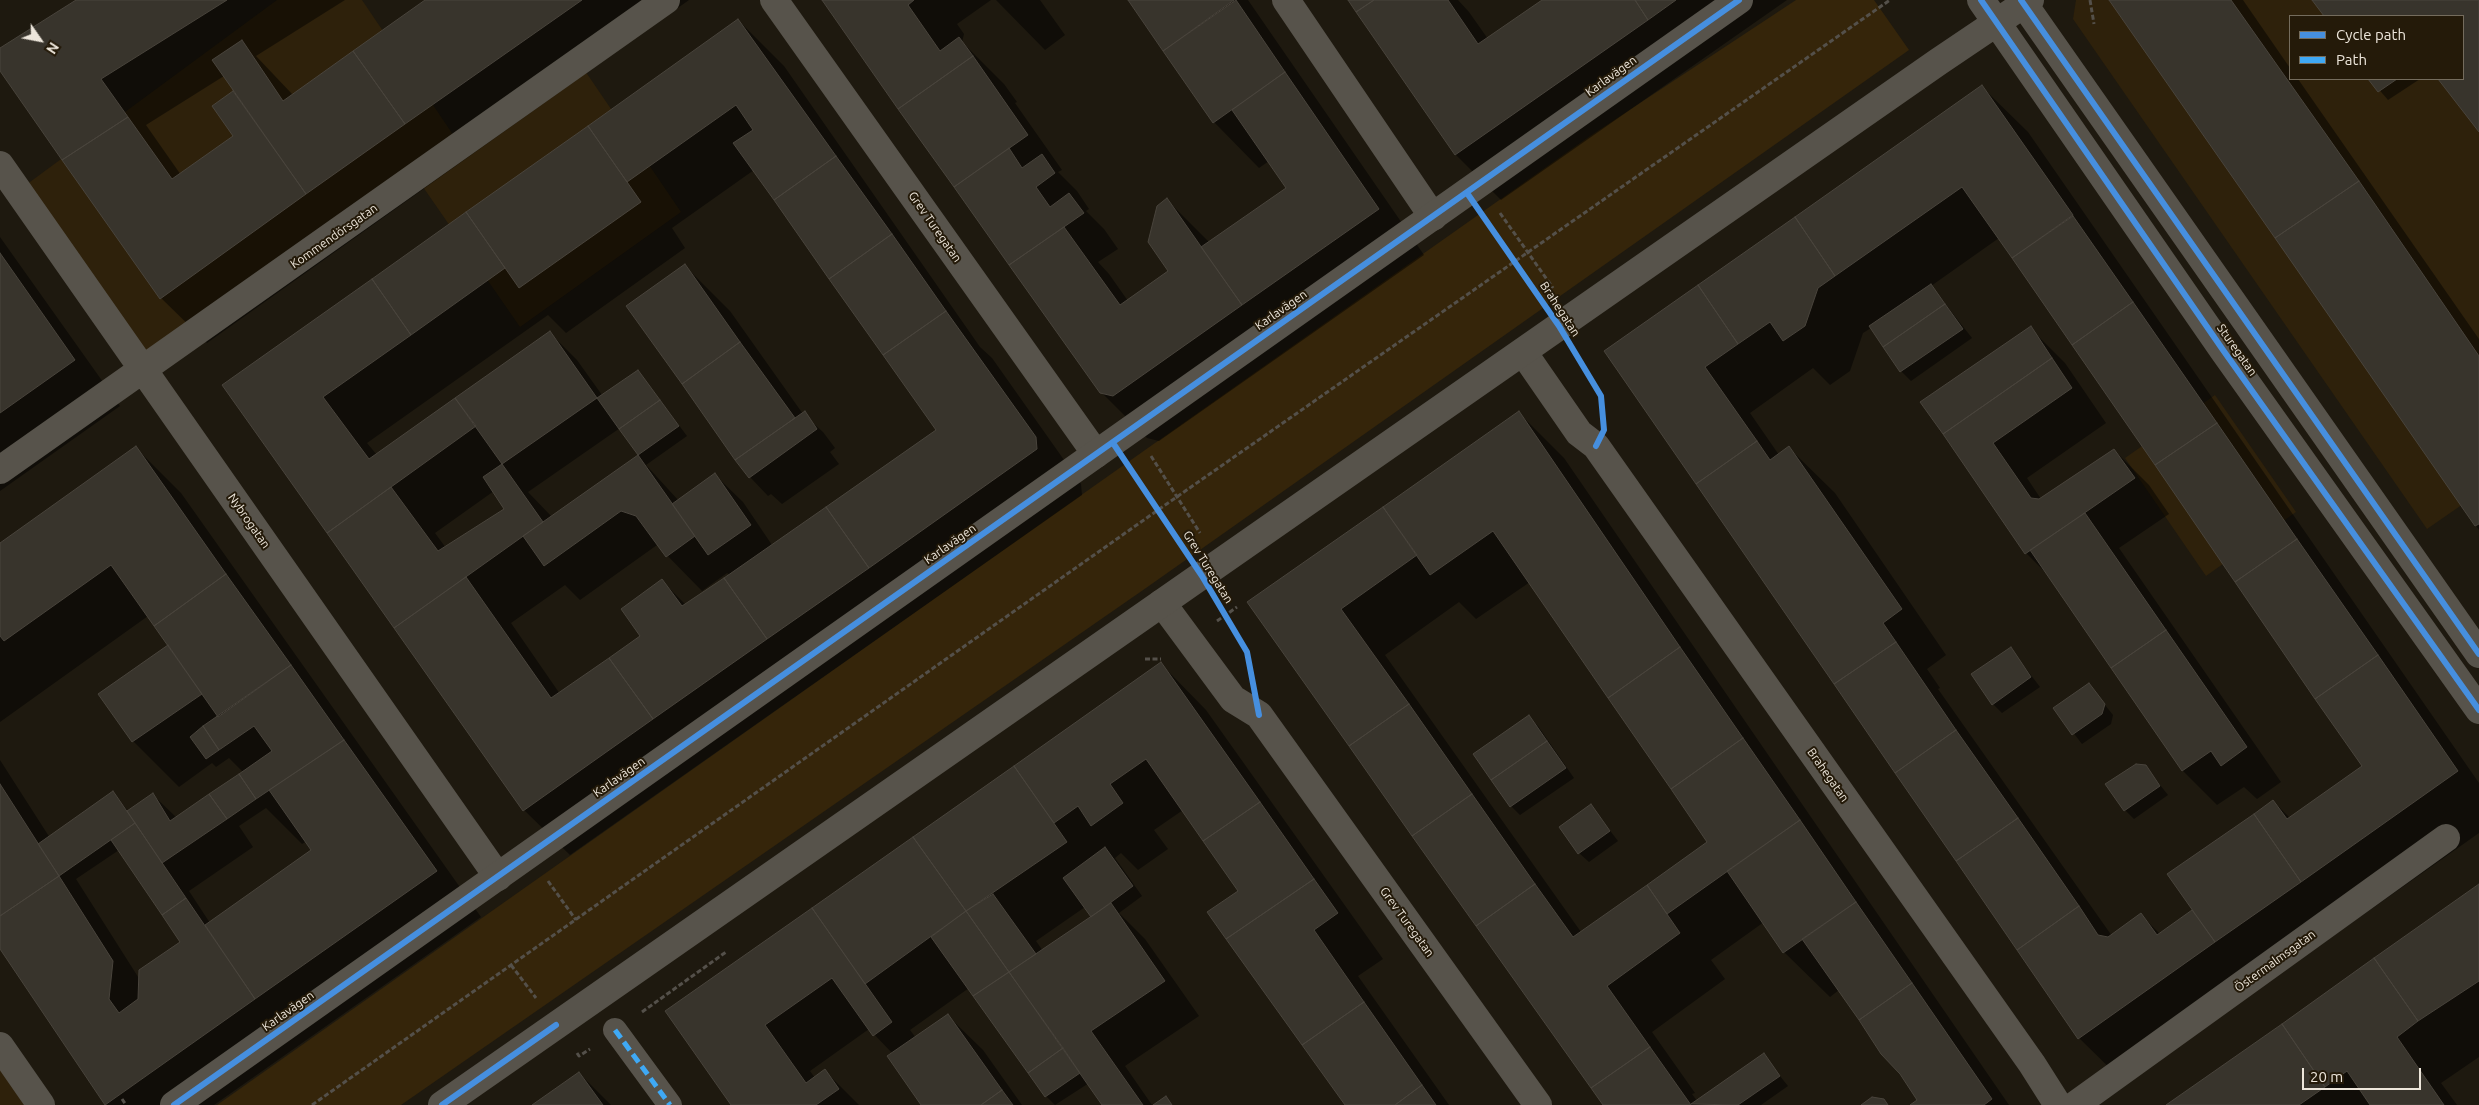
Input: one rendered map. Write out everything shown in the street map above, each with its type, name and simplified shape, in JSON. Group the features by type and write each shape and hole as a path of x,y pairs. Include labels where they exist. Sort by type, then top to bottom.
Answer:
{"street":[{"name":"Kommendörsgatan","path":"0,470 666,0"},
{"name":"Grev Turegatan","path":"774,0 1096,454"},
{"path":"1286,0 1433,217"},
{"name":"Karlavägen","path":"174,1105 1738,0"},
{"name":"Sturegatan","path":"1981,0 2223,350 2479,710"},
{"path":"442,1105 2025,1"},
{"name":"Sturegatan","path":"2025,1 2479,654"},
{"name":"Nybrogatan","path":"0,165 498,877"},
{"name":"Brahegatan","path":"1523,352 1579,432 1596,446 2058,1105"},
{"name":"Grev Turegatan","path":"1162,603 1233,699 1259,715 1538,1105"},
{"name":"Östermalmsgatan","path":"2075,1105 2446,838"},
{"path":"615,1030 670,1105"},
{"path":"0,1046 41,1105"}],"path":[{"path":"312,1105 1158,510 1890,0"},
{"path":"2090,0 2094,24"},
{"path":"1510,254 1520,269"},
{"path":"1153,503 1163,519"},
{"path":"544,875 576,920"},
{"path":"122,1099 126,1105"}],"shaded area":[{"path":"277,0 362,0 458,142 577,59 681,212 520,327 414,174 138,369 15,193"},
{"path":"1796,0 1874,0 1909,50 1146,588 401,1105 217,1105 1590,136"},
{"path":"2076,0 2479,0 2479,493 2427,529 2073,19"},
{"path":"2215,395 2296,512 2206,576 2125,458"},
{"path":"0,1036 47,1105 0,1105"}],"building":[{"path":"76,0 227,0 101,79 128,117 62,160 0,71 0,48"},
{"path":"425,0 582,0 405,124 353,51"},
{"path":"822,0 914,0 908,5 940,51 959,37 973,56 898,109"},
{"path":"1128,0 1234,0 1163,51"},
{"path":"1236,0 1285,72 1213,123 1163,51"},
{"path":"1348,0 1374,0 1356,12"},
{"path":"1374,0 1448,0 1478,44 1542,0 1635,0 1648,20 1455,155 1356,12"},
{"path":"1635,0 1676,0 1648,20"},
{"path":"2109,0 2231,0 2359,181 2275,238"},
{"path":"2312,0 2479,0 2479,132 2439,80 2464,80 2464,15 2323,15"},
{"path":"738,19 836,156 774,200 733,143 753,130 736,105 627,182 588,126"},
{"path":"242,40 283,101 353,51 405,124 306,194 212,60"},
{"path":"973,56 1028,135 954,187 898,109"},
{"path":"1285,72 1379,209 1242,305 1201,247 1286,188 1232,110"},
{"path":"2369,80 2396,80 2378,92"},
{"path":"1982,85 2073,215 2012,258 1962,187 1835,276 1795,217"},
{"path":"233,91 306,194 160,299 62,160 128,117 172,179 233,136 212,106"},
{"path":"588,126 641,202 519,288 466,212"},
{"path":"1009,148 1022,168 1042,154 1055,173 1036,187 1050,207 1069,193 1084,213 1009,265 954,187"},
{"path":"836,156 892,234 829,279 774,200"},
{"path":"2359,181 2479,356 2479,524 2475,526 2275,238"},
{"path":"1167,198 1242,305 1113,396 1100,393 1009,265 1064,227 1120,305 1168,271 1148,242 1157,206"},
{"path":"466,212 505,268 411,335 372,279"},
{"path":"2073,216 2133,302 2072,345 2012,258"},
{"path":"1795,217 1835,276 1818,288 1805,326 1783,341 1770,322 1738,344 1698,285"},
{"path":"892,234 946,311 883,355 829,279"},
{"path":"0,253 75,360 0,413"},
{"path":"685,264 740,342 682,384 626,306"},
{"path":"372,279 411,335 323,397 369,459 455,398 476,426 327,533 222,385"},
{"path":"1931,284 1945,304 1883,347 1869,326"},
{"path":"1698,285 1738,344 1705,367 1757,441 1696,484 1604,351"},
{"path":"2133,302 2217,423 2155,465 2072,345"},
{"path":"1945,304 1963,329 1900,372 1883,347"},
{"path":"946,311 1036,437 1037,449 869,568 826,507 936,430 883,355"},
{"path":"2031,326 2052,358 1943,434 1920,402"},
{"path":"550,331 597,398 502,464 455,398"},
{"path":"740,342 795,418 735,460 682,384"},
{"path":"2052,358 2072,388 1993,443 2031,498 2039,499 2114,449 2135,478 2025,554 1943,434"},
{"path":"638,370 660,400 619,429 597,398"},
{"path":"660,400 679,426 638,455 619,429"},
{"path":"805,411 817,429 749,478 735,460"},
{"path":"1519,411 1680,647 1608,698 1493,531 1430,575 1383,507"},
{"path":"2217,423 2297,539 2235,582 2155,465"},
{"path":"1757,441 1770,460 1789,446 1902,609 1883,623 1896,642 1834,684 1696,484"},
{"path":"136,446 226,574 154,626 111,565 4,641 0,636 0,543"},
{"path":"638,455 695,536 666,557 636,516 621,511 544,566 523,536"},
{"path":"502,464 543,522 394,628 327,533 391,487 438,551 504,509 483,477"},
{"path":"715,473 751,525 708,555 672,504"},
{"path":"826,507 869,568 767,639 724,578"},
{"path":"1383,507 1417,555 1341,609 1409,704 1349,746 1247,602"},
{"path":"2085,513 2166,630 2111,668 2030,550"},
{"path":"2297,539 2378,655 2315,699 2235,582"},
{"path":"226,574 291,665 218,717 154,626"},
{"path":"466,577 551,698 609,658 653,719 523,811 394,628"},
{"path":"724,578 767,639 653,719 609,658 640,636 621,609 662,579 682,606"},
{"path":"2166,630 2247,747 2221,766 2211,751 2182,771 2111,668"},
{"path":"1896,642 1956,730 1895,773 1834,684"},
{"path":"168,645 202,694 132,742 98,694"},
{"path":"1680,647 1743,738 1671,789 1608,698"},
{"path":"2011,647 2031,677 1992,705 1971,674"},
{"path":"2378,655 2458,771 2301,882 2254,814 2273,800 2287,819 2362,766 2315,699"},
{"path":"1161,662 1260,802 1203,841 1146,759 1110,784 1123,803 1091,826 1078,806 1054,823 1014,766"},
{"path":"291,665 344,740 256,799 239,774 272,751 254,726 219,750 203,726"},
{"path":"2089,683 2105,704 2102,714 2072,735 2053,708"},
{"path":"1409,704 1472,794 1412,836 1349,746"},
{"path":"1529,715 1547,741 1491,780 1473,754"},
{"path":"203,726 219,750 206,759 190,737"},
{"path":"1956,730 2018,818 1956,861 1895,773"},
{"path":"1743,738 1800,820 1667,914 1647,885 1707,842 1671,789"},
{"path":"344,740 437,871 255,999 205,925 311,850 269,790"},
{"path":"1547,741 1566,768 1510,807 1491,780"},
{"path":"2136,764 2146,765 2160,786 2124,811 2105,784"},
{"path":"1014,766 1067,842 966,911 913,837"},
{"path":"239,774 256,799 227,819 209,794"},
{"path":"0,784 59,876 0,916"},
{"path":"113,791 135,823 59,876 38,844"},
{"path":"153,793 170,821 209,794 227,819 162,863 127,811"},
{"path":"1472,794 1535,884 1476,926 1412,836"},
{"path":"1260,802 1314,879 1226,939 1207,912 1238,891 1203,841"},
{"path":"1591,804 1610,831 1578,854 1559,827"},
{"path":"2254,814 2301,882 2215,942 2167,874"},
{"path":"2018,818 2079,906 2017,950 1956,861"},
{"path":"1800,820 1856,902 1783,953 1727,871"},
{"path":"135,823 186,898 162,915 111,840"},
{"path":"913,837 966,911 865,984 812,908"},
{"path":"1105,847 1133,886 1091,917 1063,878"},
{"path":"59,876 113,961 109,999 119,1013 138,999 139,970 180,942 162,915 186,898 255,999 105,1105 0,949 0,916"},
{"path":"1314,879 1338,913 1314,930 1364,1002 1302,1045 1226,939"},
{"path":"1535,884 1573,937 1647,885 1680,933 1607,986 1650,1047 1591,1088 1476,926"},
{"path":"2479,884 2479,981 2418,1021 2374,958"},
{"path":"993,894 1036,954 1009,972 966,911"},
{"path":"1856,902 1912,983 1859,1020 1802,939"},
{"path":"1111,903 1165,981 1091,1031 1143,1105 1102,1105 1009,972"},
{"path":"2079,906 2098,935 2108,937 2141,913 2157,935 2192,910 2215,942 2078,1039 2017,950"},
{"path":"812,908 892,1022 873,1036 832,978 765,1025 806,1083 825,1069 839,1089 816,1105 731,1105 665,1011"},
{"path":"966,911 1009,972 973,996 931,937"},
{"path":"2374,958 2418,1021 2397,1037 2444,1105 2370,1105 2347,1071 2325,1087 2282,1024"},
{"path":"1009,972 1063,1048 1028,1073 973,996"},
{"path":"1912,983 1992,1099 1984,1105 1910,1105 1917,1100 1900,1074 1881,1054 1859,1020"},
{"path":"1364,1002 1422,1085 1395,1105 1345,1105 1302,1045"},
{"path":"948,1014 1002,1090 981,1105 921,1105 887,1056"},
{"path":"2282,1024 2325,1087 2299,1105 2166,1105"},
{"path":"1650,1047 1691,1105 1603,1105 1591,1088"},
{"path":"1063,1048 1080,1073 1045,1097 1028,1073"},
{"path":"1764,1053 1780,1076 1738,1105 1691,1104"},
{"path":"579,1072 603,1105 532,1105"},
{"path":"1422,1085 1436,1105 1395,1105"},
{"path":"1002,1090 1013,1105 981,1105"},
{"path":"1166,1096 1172,1105 1153,1105"},
{"path":"1872,1097 1884,1099 1888,1105 1861,1105"}],"marked path":[{"path":"615,1030 670,1105"}],"cycle path":[{"path":"174,1105 1739,0"},
{"path":"1981,0 2223,350 2479,710"},
{"path":"2021,0 2479,654"},
{"path":"1467,193 1559,326 1601,396 1604,430 1596,446"},
{"path":"1113,443 1202,576 1247,652 1259,715"},
{"path":"442,1105 556,1025"}]}
